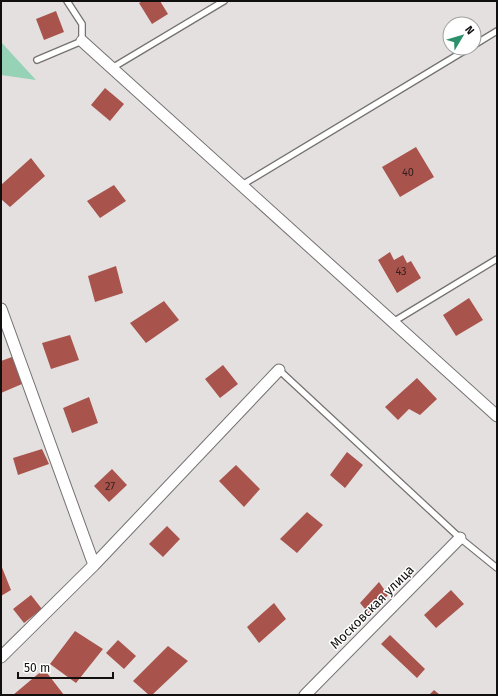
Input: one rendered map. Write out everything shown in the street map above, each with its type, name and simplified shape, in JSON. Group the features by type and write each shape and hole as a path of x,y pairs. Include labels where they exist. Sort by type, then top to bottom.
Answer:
{"street":[{"path":"82,41 497,416"},
{"path":"1,309 94,565"},
{"path":"1,657 94,565 280,370"},
{"name":"Московская улица","path":"305,695 460,538"}],"lane":[{"path":"37,60 82,41 82,24 67,1"},
{"path":"112,68 224,1"},
{"path":"482,40 497,31"},
{"path":"242,185 456,56"},
{"path":"392,322 497,258"},
{"path":"280,370 460,538 497,568"}],"green space":[{"path":"1,42 36,80 1,75"}],"building":[{"path":"143,1 160,1 168,14 152,24 139,3"},
{"path":"56,11 64,32 44,40 36,19"},
{"path":"105,88 124,104 110,121 91,105"},
{"path":"416,147 434,177 400,197 382,167"},
{"path":"31,158 45,176 10,207 1,199 1,185"},
{"path":"114,185 126,201 100,218 87,201"},
{"path":"390,252 394,260 403,255 407,263 411,261 421,278 397,293 378,260"},
{"path":"116,266 123,293 95,302 88,276"},
{"path":"469,298 483,320 456,336 443,315"},
{"path":"164,301 179,320 146,343 130,323"},
{"path":"70,335 79,360 51,369 42,343"},
{"path":"12,357 22,384 1,393 1,361"},
{"path":"223,365 238,384 220,398 205,379"},
{"path":"417,378 437,399 420,415 409,409 398,420 385,407"},
{"path":"89,397 98,423 72,433 63,408"},
{"path":"42,449 49,464 18,475 13,458"},
{"path":"347,452 363,465 345,488 330,475"},
{"path":"236,465 260,489 244,507 219,481"},
{"path":"112,469 127,485 109,502 94,486"},
{"path":"307,512 323,525 297,553 280,539"},
{"path":"167,526 180,539 163,557 149,544"},
{"path":"1,565 11,590 1,596"},
{"path":"379,582 388,595 370,615 360,603"},
{"path":"451,590 464,604 436,628 424,615"},
{"path":"31,595 42,609 24,623 13,609"},
{"path":"274,603 286,619 259,643 247,627"},
{"path":"75,631 103,649 76,683 50,664"},
{"path":"390,635 425,669 417,678 381,644"},
{"path":"118,640 136,656 124,669 106,653"},
{"path":"168,646 188,661 152,695 149,695 133,681"},
{"path":"44,669 64,695 13,695"},
{"path":"434,690 440,695 429,695"}]}
